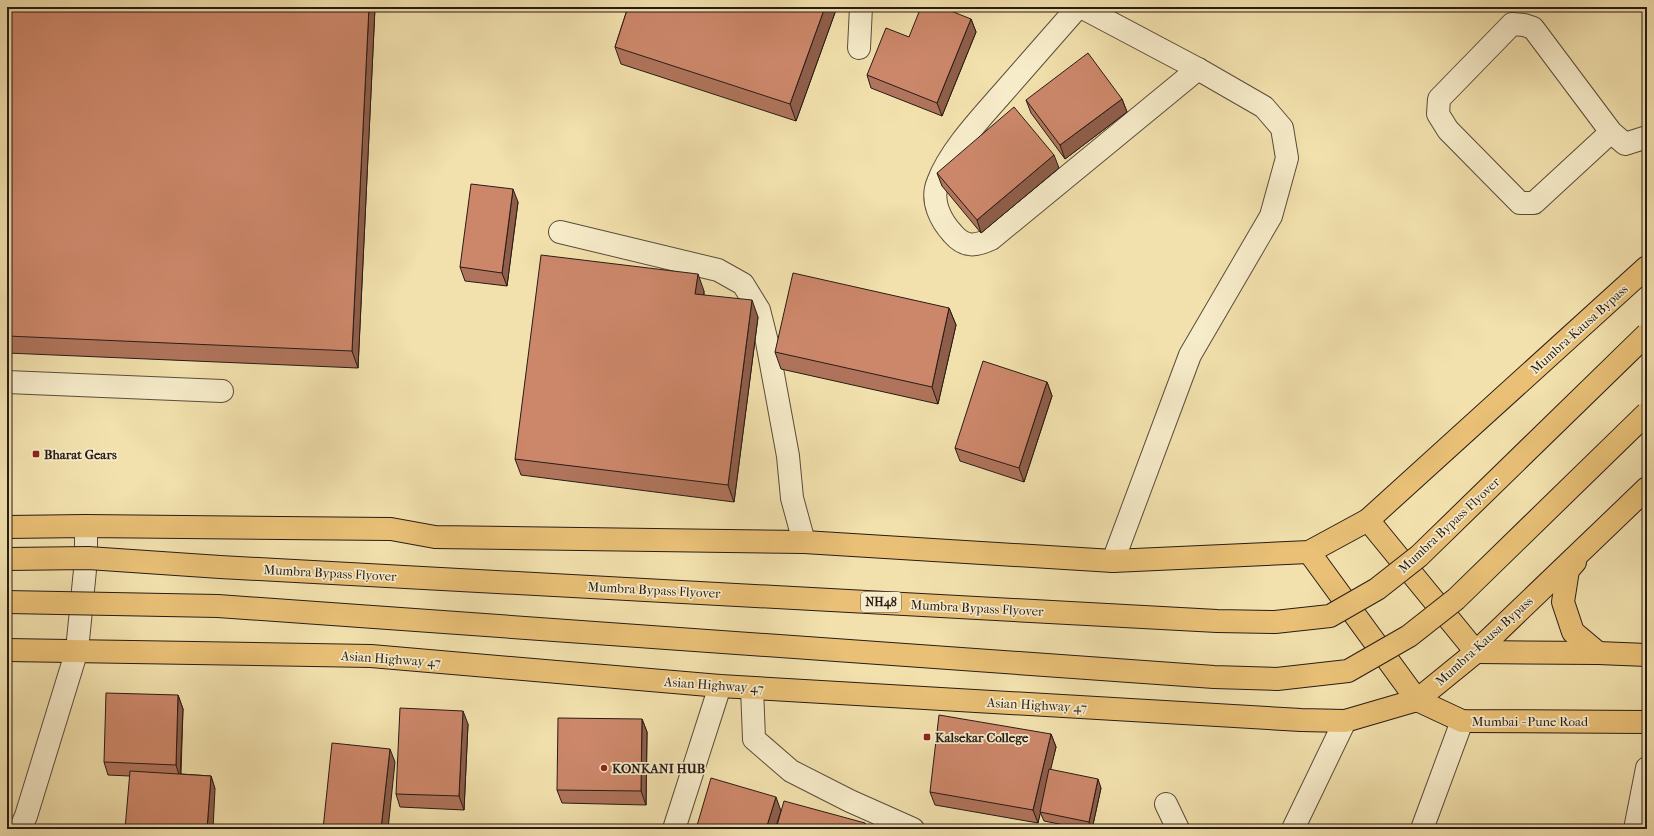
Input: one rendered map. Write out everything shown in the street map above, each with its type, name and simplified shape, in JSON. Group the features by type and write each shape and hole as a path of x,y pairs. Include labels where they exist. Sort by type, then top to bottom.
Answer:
{"main road":[{"name":"Mumbra-Kausa Bypass","path":"1309,552 1368,520 1647,267"},
{"name":"Mumbra Bypass Flyover","path":"7,559 88,558 236,568 1217,621 1275,622 1330,616 1377,589 1419,556 1647,334"},
{"path":"7,602 218,606 1198,676 1277,679 1348,671 1409,636 1456,599 1647,413"},
{"name":"Mumbra-Kausa Bypass","path":"1417,700 1476,652 1589,546 1647,488"},
{"path":"1368,520 1476,652 1598,652 1647,655"},
{"path":"7,527 86,526 391,529 435,537 804,542 1113,561 1309,552 1417,700"},
{"path":"1589,546 1568,570 1563,602 1574,632 1598,652"},
{"name":"Asian Highway 47","path":"7,650 371,656 720,686 1302,720 1345,721 1417,700"},
{"name":"Mumbai - Pune Road","path":"1417,700 1462,720 1647,722"}],"street":[{"path":"859,48 861,7"},
{"path":"1113,561 1190,355 1271,216 1287,158 1282,128 1264,107 1198,69 1080,7 977,122 949,160 937,183 936,198 938,211 943,223 957,239 969,245 977,245 991,239 1198,69"},
{"path":"1611,132 1534,203 1520,203 1448,130 1438,114 1439,99 1512,24 1524,25 1533,28 1611,132 1625,144 1647,137"},
{"path":"560,232 718,270 743,284 759,310 767,342 788,456 792,498 804,542"},
{"path":"7,382 222,390"},
{"path":"20,829 28,808 77,650 86,560 86,526"},
{"path":"674,829 720,686"},
{"path":"752,688 754,739 764,750 791,771 850,801 913,829"},
{"path":"1422,829 1462,720"},
{"path":"1293,829 1345,721"},
{"path":"1635,829 1647,768"},
{"path":"1166,804 1178,829"}],"building":[{"path":"7,7 369,7 352,351 7,336"},
{"path":"628,7 825,7 790,104 615,47"},
{"path":"921,7 941,7 971,19 937,103 867,75 886,28 909,37"},
{"path":"1088,53 1122,99 1060,145 1026,100"},
{"path":"1014,107 1054,155 977,220 937,173"},
{"path":"471,184 513,189 502,273 460,267"},
{"path":"541,255 698,274 695,294 752,300 728,485 515,459"},
{"path":"793,273 949,308 932,387 775,352"},
{"path":"983,361 1047,382 1019,468 955,448"},
{"path":"106,693 178,695 176,765 104,762"},
{"path":"400,708 463,711 459,796 396,794"},
{"path":"939,715 1051,734 1033,810 930,792"},
{"name":"KONKANI HUB","path":"558,718 642,719 641,791 557,790"},
{"path":"332,743 390,749 381,829 323,829"},
{"path":"1049,769 1098,779 1089,822 1040,812"},
{"path":"130,771 211,776 207,829 125,829"},
{"path":"711,778 776,797 766,829 696,829"},
{"path":"784,801 865,823 863,829 776,829"},
{"path":"877,824 891,829 875,829"}],"place":[{"name":"Bharat Gears","path":"36,454"},
{"name":"Kalsekar College","path":"927,737"},
{"name":"KONKANI HUB","path":"604,768"}]}
